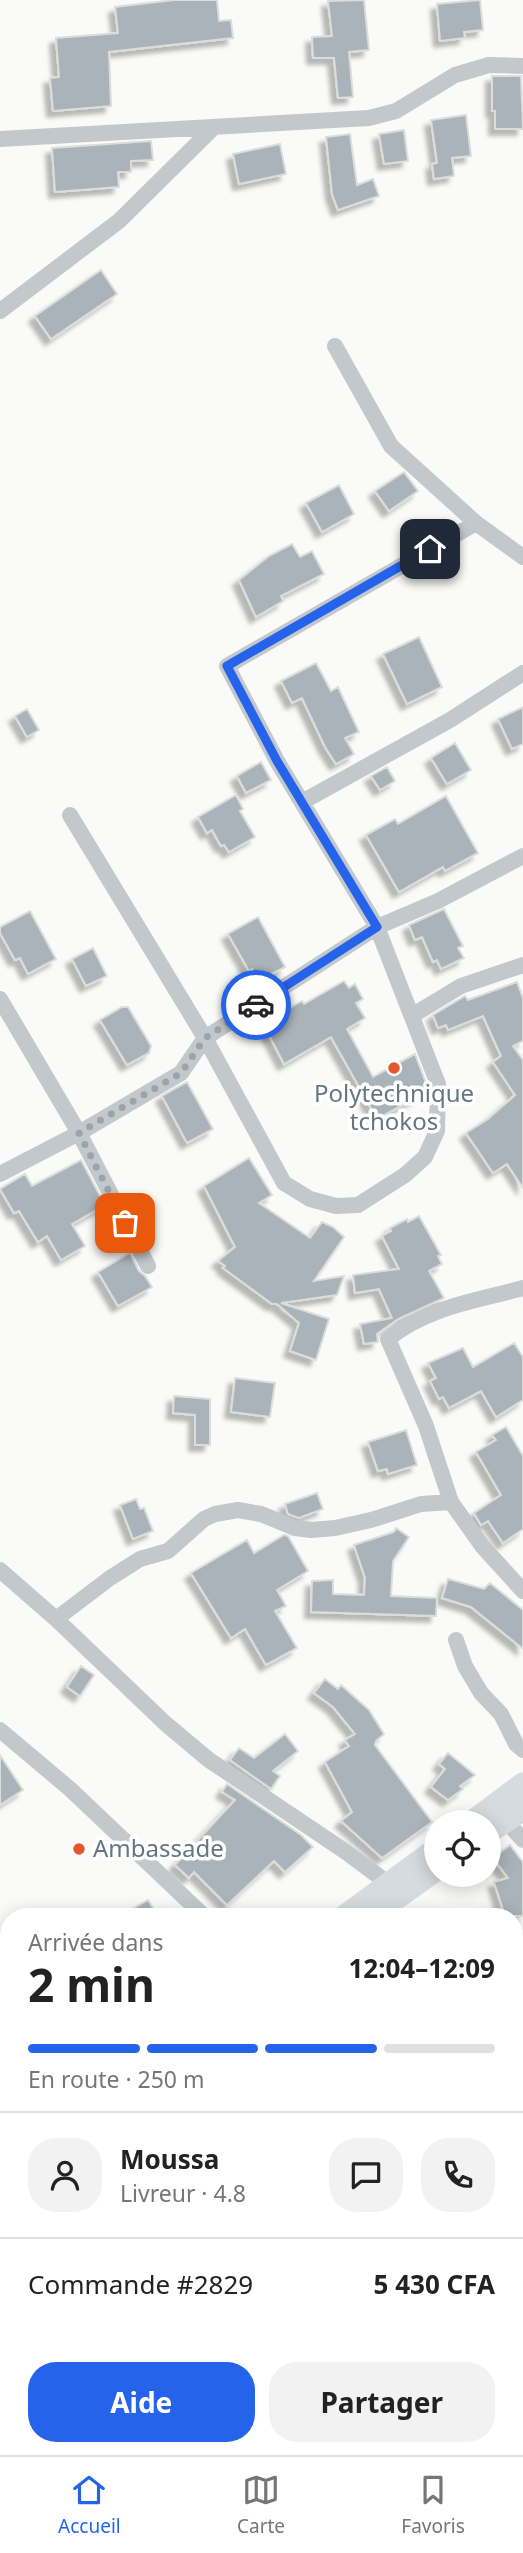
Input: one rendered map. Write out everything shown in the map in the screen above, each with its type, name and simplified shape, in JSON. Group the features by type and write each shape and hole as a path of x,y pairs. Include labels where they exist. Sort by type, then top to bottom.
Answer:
{"main road":[{"path":"488,1810 523,1784"},
{"path":"356,1908 424,1858"},
{"path":"381,1908 424,1878"}],"street":[{"path":"0,139 369,118 396,111 455,75 489,65 523,66"},
{"path":"0,312 119,221 212,129"},
{"path":"335,346 391,446 475,523 523,557"},
{"path":"70,815 205,1038 284,1183 310,1199 336,1206 358,1205 405,1175 425,1157 437,1132 438,1084 377,927 277,761 227,666 475,523"},
{"path":"302,802 450,720 523,673"},
{"path":"0,1174 79,1133 181,1073 205,1038 377,927 438,901 523,856"},
{"path":"412,1015 461,986 523,965"},
{"path":"0,999 79,1133 148,1266"},
{"path":"523,1288 450,1306 404,1326 388,1339 426,1426 451,1502 483,1547 523,1591"},
{"path":"56,1619 140,1559 168,1551 204,1519 215,1514 238,1510 261,1514 295,1528 311,1530 371,1520 421,1504 451,1502"},
{"path":"0,1570 56,1619 166,1724 209,1760 389,1884"},
{"path":"456,1640 465,1666 500,1714 516,1744 523,1750"},
{"path":"0,1730 69,1789 195,1908"},
{"path":"506,1821 523,1840"}],"building":[{"path":"174,0 217,0 219,21 231,20 233,38 109,52 111,106 53,111 50,78 59,77 56,38 118,33 115,7"},
{"path":"364,0 369,50 349,52 353,97 338,98 334,58 313,58 312,37 332,36 328,1"},
{"path":"480,0 483,30 464,32 465,38 440,41 437,4"},
{"path":"492,76 521,76 523,129 495,129"},
{"path":"466,115 471,156 452,158 454,176 434,179 432,164 437,163 431,120"},
{"path":"404,130 408,161 384,164 379,134"},
{"path":"350,134 357,185 373,179 379,196 338,210 332,194 326,137"},
{"path":"151,141 153,160 131,161 131,172 118,172 119,187 55,192 52,148"},
{"path":"280,144 286,174 239,184 233,154"},
{"path":"101,270 117,294 51,339 35,316"},
{"path":"404,472 418,491 389,511 375,491"},
{"path":"339,485 354,514 322,532 306,503"},
{"path":"292,544 300,557 312,551 324,574 281,596 283,601 256,617 239,580 269,556"},
{"path":"419,637 442,687 407,704 383,654"},
{"path":"316,663 331,691 338,687 359,732 345,738 354,754 336,764 302,698 292,703 281,681"},
{"path":"523,707 523,744 512,749 498,719"},
{"path":"27,709 39,730 27,737 15,716"},
{"path":"455,743 471,770 447,784 431,758"},
{"path":"261,762 271,780 246,793 237,776"},
{"path":"387,767 395,781 380,790 371,776"},
{"path":"236,795 243,809 240,811 255,837 229,852 224,845 221,846 212,830 207,833 198,817"},
{"path":"446,796 478,853 445,871 443,867 399,892 366,835 395,819 398,824"},
{"path":"444,909 463,946 458,948 464,958 441,969 437,960 433,962 422,937 415,940 409,925"},
{"path":"30,911 56,959 28,974 20,958 15,960 0,933 0,927"},
{"path":"258,917 285,967 258,981 252,969 249,971 228,934"},
{"path":"93,948 107,976 86,986 72,959"},
{"path":"344,981 349,988 355,984 363,999 356,1003 365,1018 347,1029 373,1077 415,1054 427,1086 427,1092 377,1119 331,1037 284,1064 259,1016 271,1008 275,1016 302,1001 304,1004"},
{"path":"517,982 523,998 523,1041 513,1046 523,1060 523,1188 507,1164 493,1173 466,1133 488,1119 515,1095 493,1062 501,1056 483,1016 448,1030 446,1025 438,1028 433,1015 465,996 468,1000"},
{"path":"122,1007 128,1007 151,1046 149,1053 127,1065 100,1020"},
{"path":"187,1082 213,1129 187,1143 162,1096"},
{"path":"249,1158 272,1195 259,1203 310,1238 322,1222 344,1237 314,1281 344,1276 337,1295 281,1303 329,1319 316,1360 290,1351 299,1323 277,1304 272,1304 223,1268 225,1266 218,1261 235,1247 204,1186"},
{"path":"81,1160 105,1205 72,1224 85,1246 61,1260 47,1236 38,1242 19,1211 14,1213 0,1189 25,1174 32,1186"},
{"path":"419,1216 441,1255 438,1256 442,1264 429,1271 444,1298 398,1319 377,1334 378,1342 364,1344 360,1324 392,1318 379,1289 355,1293 353,1275 399,1269 382,1236 391,1231 390,1228"},
{"path":"130,1253 139,1271 152,1287 118,1306 98,1272"},
{"path":"514,1343 523,1357 523,1400 496,1417 481,1391 449,1408 443,1397 439,1399 430,1381 436,1378 428,1363 463,1348 473,1367"},
{"path":"235,1378 275,1383 270,1417 231,1412"},
{"path":"174,1396 210,1399 210,1445 195,1445 195,1415 173,1413"},
{"path":"506,1427 523,1456 523,1529 503,1543 488,1521 481,1525 474,1513 501,1495 476,1452 496,1440 492,1435"},
{"path":"406,1430 417,1465 388,1474 387,1469 378,1471 368,1442"},
{"path":"317,1493 323,1509 299,1518 288,1514 285,1504"},
{"path":"136,1499 140,1509 144,1508 153,1531 133,1539 120,1505"},
{"path":"396,1528 409,1537 393,1561 391,1596 437,1598 436,1616 311,1612 312,1581 333,1580 333,1594 364,1595 365,1578 354,1545 394,1532"},
{"path":"284,1535 288,1536 308,1571 277,1590 286,1606 275,1611 297,1648 266,1665 245,1629 231,1638 191,1573 247,1540 254,1553"},
{"path":"448,1579 484,1589 490,1583 523,1610 523,1649 471,1607 442,1598"},
{"path":"81,1666 94,1675 80,1696 67,1687"},
{"path":"325,1679 338,1689 341,1685 369,1710 384,1734 375,1745 424,1811 424,1828 382,1858 341,1821 352,1812 325,1762 349,1746 345,1740 355,1734 333,1707 314,1693"},
{"path":"285,1734 298,1751 273,1771 280,1776 271,1789 230,1760 239,1748 254,1758"},
{"path":"448,1753 475,1775 460,1786 463,1789 448,1800 431,1787 445,1769 439,1764"},
{"path":"0,1755 23,1790 0,1805"},
{"path":"227,1784 301,1835 313,1847 285,1872 274,1861 227,1905 194,1872 189,1878 175,1865 235,1800 222,1792"},
{"path":"510,1845 523,1862 523,1908 502,1908 496,1887 501,1887 501,1880 508,1878 501,1869 501,1852"},
{"path":"148,1900 153,1908 134,1908"}],"way so far":[{"path":"125,1223 79,1133 181,1073 205,1038 256,1005"}],"place":[{"name":"Polytechnique tchokos","path":"394,1068"},
{"name":"Ambassade","path":"79,1849"}],"route":[{"path":"256,1005 377,927 277,761 227,666 430,549"}]}
